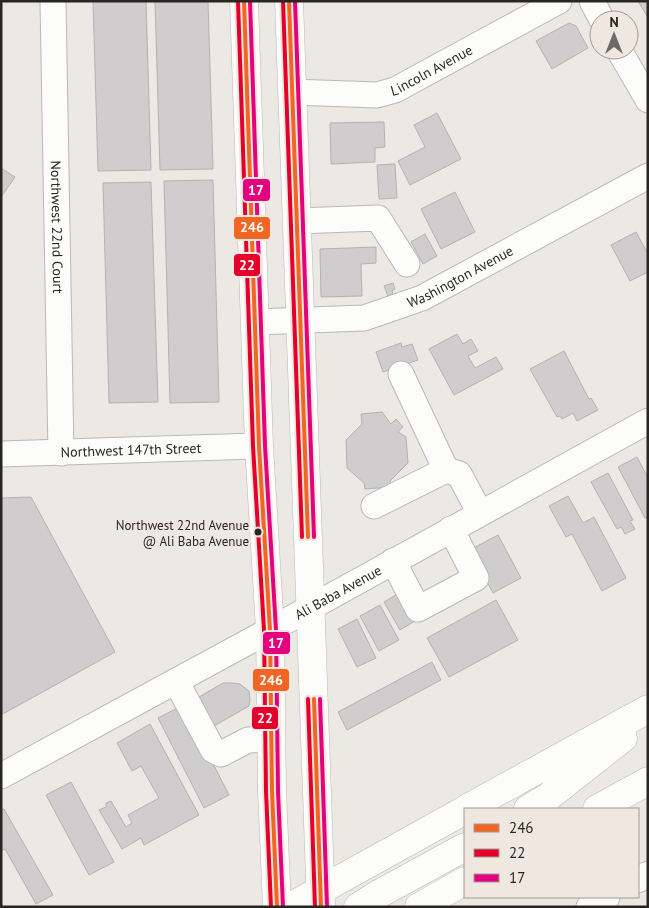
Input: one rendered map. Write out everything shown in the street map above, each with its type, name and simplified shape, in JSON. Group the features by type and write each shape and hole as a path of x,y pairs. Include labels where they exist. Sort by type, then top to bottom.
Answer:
{"main road":[{"path":"244,1 260,446 270,630 272,792 276,907"},
{"path":"289,1 310,607 316,901"},
{"path":"470,808 648,709"},
{"path":"530,808 548,797 648,718"},
{"path":"599,808 648,781"},
{"path":"290,907 316,901 464,811"},
{"path":"358,907 464,848"},
{"path":"419,907 464,882"}],"street":[{"name":"Northwest 22nd Court","path":"53,1 61,453"},
{"name":"Lincoln Avenue","path":"292,92 377,95 395,90 558,1"},
{"path":"625,60 648,100"},
{"name":"Washington Avenue","path":"255,322 364,318 422,298 648,176"},
{"path":"297,221 378,218 407,264"},
{"path":"401,374 446,470"},
{"name":"Ali Baba Avenue","path":"1,776 648,421"},
{"name":"Northwest 147th Street","path":"1,454 260,446"},
{"path":"374,506 446,470 459,474 480,513"},
{"path":"393,561 418,609 476,578 452,529"},
{"path":"176,681 213,750 222,754 248,740 271,739"},
{"path":"589,907 606,898"}],"building":[{"path":"93,1 146,1 151,170 98,171"},
{"path":"155,1 208,1 213,169 160,170"},
{"path":"638,1 648,1 648,16 647,16"},
{"path":"569,23 576,26 588,48 552,69 536,41"},
{"path":"437,113 461,159 410,185 398,161 425,147 414,125"},
{"path":"384,122 385,147 375,148 375,162 331,164 330,123"},
{"path":"395,164 397,198 379,199 377,165"},
{"path":"1,168 15,177 1,197"},
{"path":"213,180 219,402 170,403 164,181"},
{"path":"151,182 158,402 109,403 103,183"},
{"path":"455,192 475,232 441,249 421,209"},
{"path":"636,232 648,254 648,272 630,281 611,245"},
{"path":"425,234 437,256 423,264 411,242"},
{"path":"376,247 376,263 361,264 362,296 321,297 320,249"},
{"path":"393,283 395,289 392,291 393,294 388,296 384,286"},
{"path":"457,334 463,344 471,339 478,351 468,356 475,368 496,357 503,369 454,395 429,349"},
{"path":"401,343 402,347 412,344 418,360 383,372 376,352"},
{"path":"564,351 589,399 591,398 598,410 577,421 573,413 562,419 560,416 557,417 530,369"},
{"path":"382,412 391,424 396,419 403,427 398,432 406,437 408,463 390,481 391,487 365,489 364,483 347,468 346,440 362,424 361,414"},
{"path":"637,457 648,478 648,517 645,518 618,467"},
{"path":"608,473 633,520 630,521 635,529 625,534 621,527 617,529 591,482"},
{"path":"568,496 583,523 594,517 626,578 602,591 572,534 566,537 549,506"},
{"path":"31,497 115,652 1,715 1,498"},
{"path":"498,535 521,578 493,593 470,550"},
{"path":"399,593 415,621 400,630 384,602"},
{"path":"496,600 518,640 449,677 427,638"},
{"path":"380,605 399,640 379,651 360,616"},
{"path":"357,619 376,658 357,667 338,629"},
{"path":"432,662 441,680 347,730 338,712"},
{"path":"223,683 240,684 249,691 249,706 214,726 199,697"},
{"path":"183,705 229,795 204,808 158,718"},
{"path":"150,724 199,815 144,845 141,838 122,849 99,810 106,807 106,803 111,801 126,827 132,823 128,815 159,798 141,766 132,771 117,743"},
{"path":"71,782 114,862 89,875 46,795"},
{"path":"4,809 53,895 36,904 5,849 1,851 1,811"}],"transit line":[{"name":"22","path":"238,1 253,446 264,630 266,791 271,907"},
{"name":"246","path":"244,1 259,446 270,630 272,791 277,907"},
{"name":"17","path":"250,1 265,446 276,630 278,791 283,907"},
{"name":"22","path":"283,1 302,537"},
{"name":"246","path":"289,1 308,537"},
{"name":"17","path":"295,1 314,537"},
{"name":"22","path":"308,699 315,907"},
{"name":"246","path":"314,699 321,907"},
{"name":"17","path":"320,699 327,907"}],"place":[{"name":"Northwest 22nd Avenue @ Ali Baba Avenue","path":"258,532"}]}
